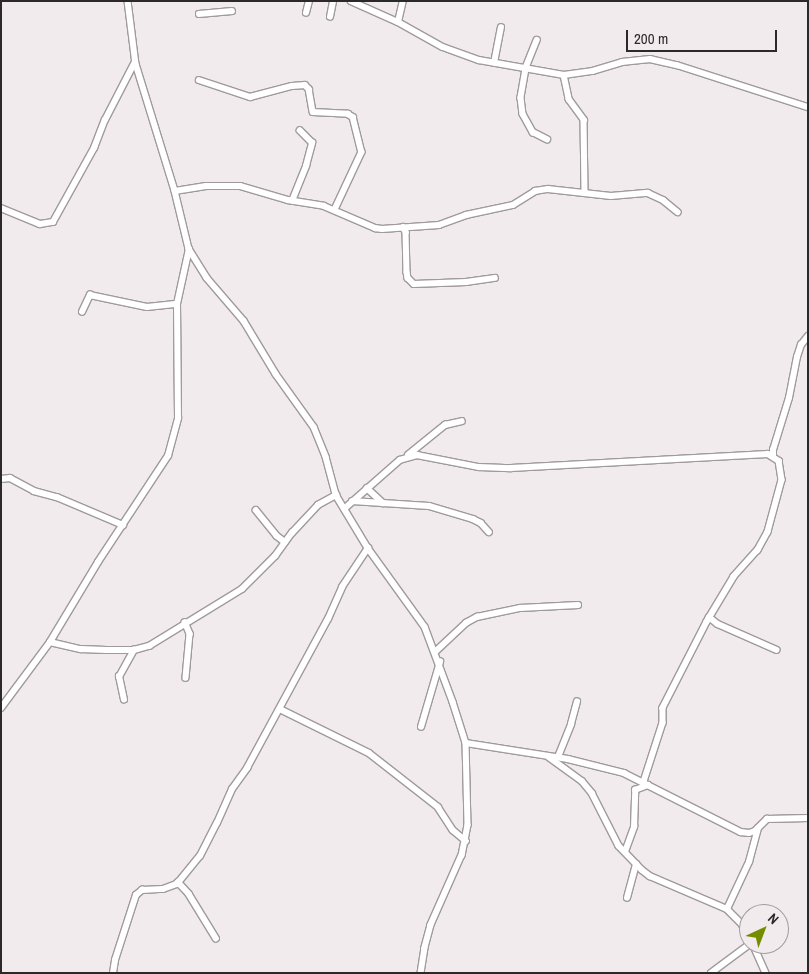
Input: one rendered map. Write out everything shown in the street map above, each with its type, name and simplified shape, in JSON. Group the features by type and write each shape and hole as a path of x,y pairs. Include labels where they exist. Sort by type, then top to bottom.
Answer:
{"street":[{"path":"128,1 135,62 175,191 189,249 207,278 244,321 276,374 314,427 326,457 336,495 368,548 425,626 440,662 466,743 469,802 466,841 431,925 421,973"},
{"path":"306,13 309,1"},
{"path":"330,18 333,1"},
{"path":"351,1 398,22 460,54 494,63 564,75 593,71 622,62 650,59 677,64 808,107"},
{"path":"398,22 403,1"},
{"path":"199,14 232,11"},
{"path":"494,63 501,28"},
{"path":"537,40 525,69 521,98 523,114 533,132 547,139"},
{"path":"1,208 40,224 53,222 94,148 105,120 135,62"},
{"path":"564,75 568,99 584,120 585,193"},
{"path":"199,80 250,97 292,86 305,86 309,89 314,112 348,114 353,117 362,152 335,210"},
{"path":"292,201 306,166 312,143 300,131"},
{"path":"175,191 206,186 232,185 292,201 324,206 375,228 439,224 466,215 513,205 541,190 630,196 648,193 663,200 678,212"},
{"path":"403,227 406,232 405,262 408,278 414,284 466,282 495,278"},
{"path":"1,708 50,642 168,456 178,418 177,304 189,249"},
{"path":"82,312 90,295 147,307 177,304"},
{"path":"773,456 797,357 801,345 808,336"},
{"path":"344,509 445,425 462,421"},
{"path":"407,456 425,455 479,467 511,468 757,454 773,456 779,461 782,480 768,532 758,550 734,578 709,617 662,708 663,723 646,783 635,790 634,827 625,852"},
{"path":"1,479 10,478 34,491 57,497 123,525"},
{"path":"367,488 383,503"},
{"path":"50,642 80,649 134,650 149,646 185,622 242,589 275,556 318,505 336,495"},
{"path":"352,501 429,506 447,510 481,523 489,532"},
{"path":"256,510 276,536 286,542"},
{"path":"113,973 115,960 136,895 142,890 163,890 178,882 200,856 232,789 243,776 280,709 328,618 342,587 368,548"},
{"path":"436,651 466,623 477,617 520,608 578,605"},
{"path":"709,617 718,624 777,650"},
{"path":"185,622 190,634 186,678"},
{"path":"124,700 119,677 134,650"},
{"path":"421,727 440,662"},
{"path":"558,758 577,702"},
{"path":"280,709 369,753 438,807 453,830 466,841"},
{"path":"466,743 548,756 624,773 731,828 749,833 755,845"},
{"path":"548,756 582,781 592,793 611,832 636,864 650,876 727,909 739,921"},
{"path":"749,833 773,818 808,818"},
{"path":"727,909 755,845 758,826"},
{"path":"627,898 636,864"},
{"path":"178,882 189,894 216,938"},
{"path":"711,973 739,953"},
{"path":"757,954 766,973"}]}
